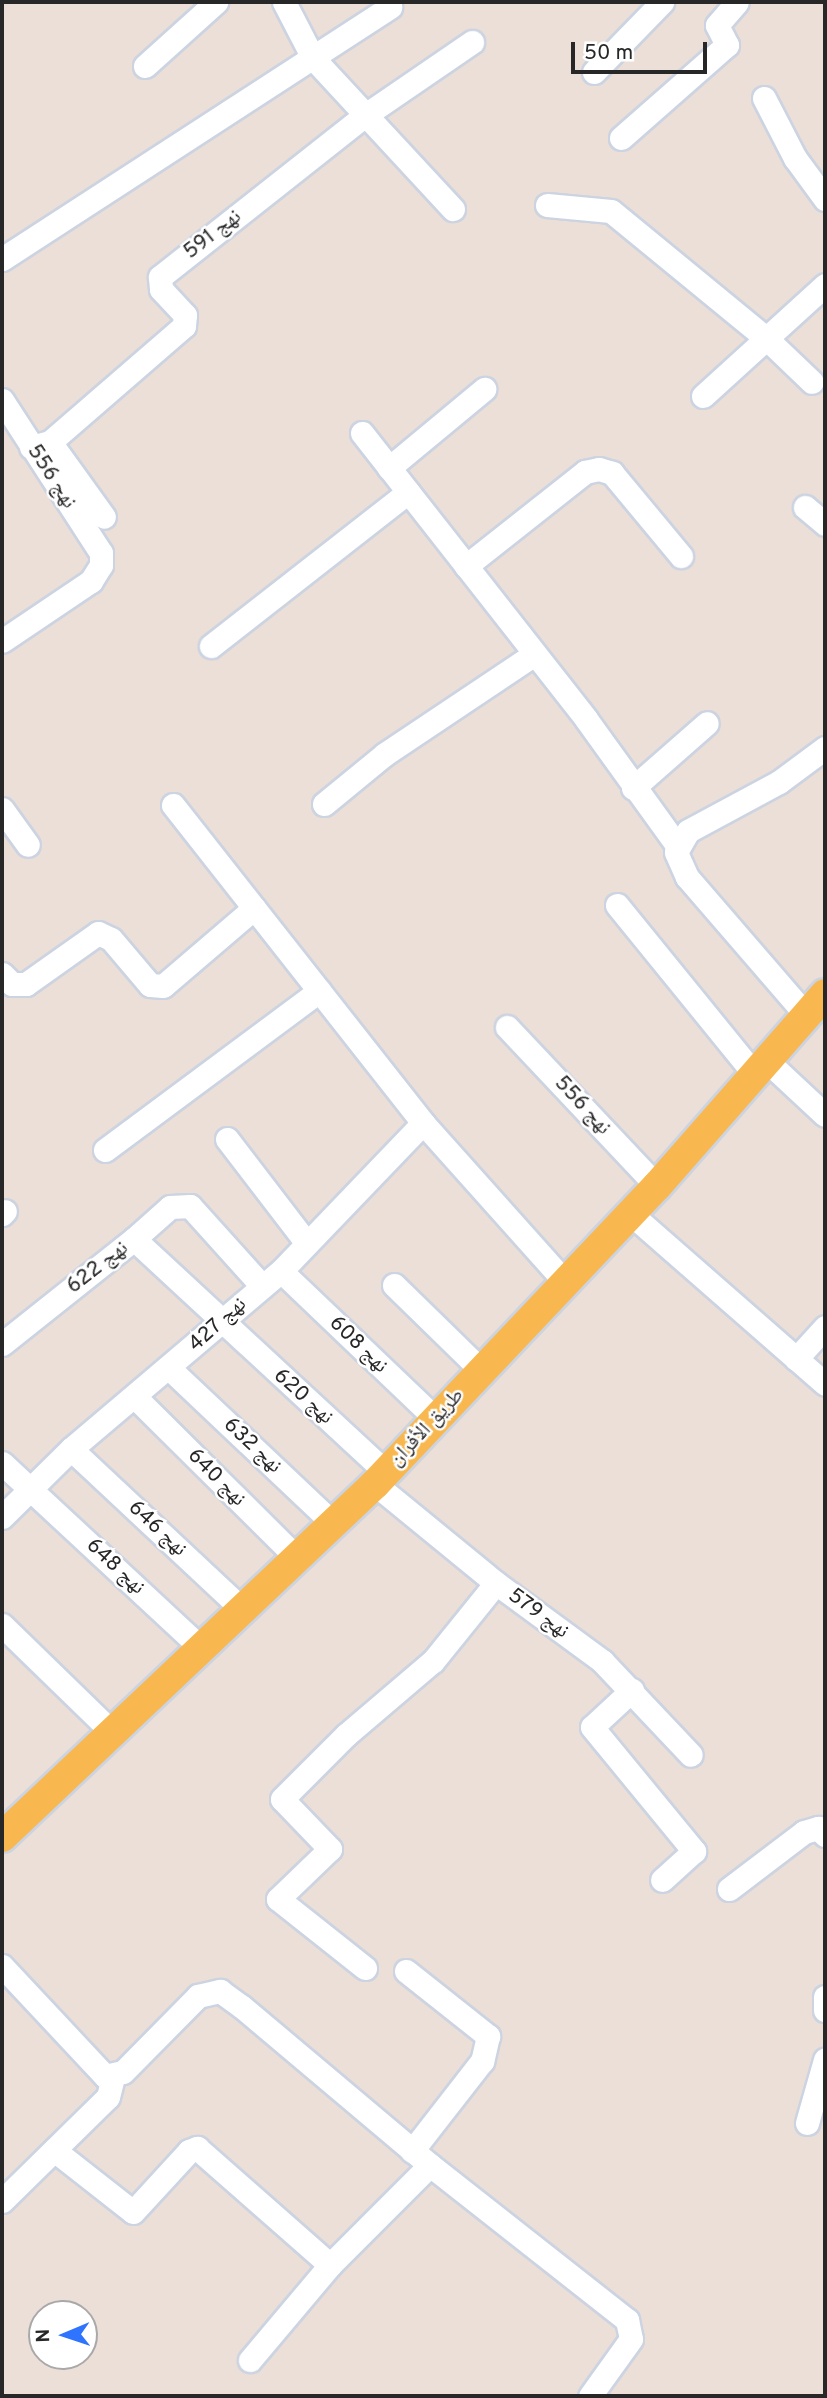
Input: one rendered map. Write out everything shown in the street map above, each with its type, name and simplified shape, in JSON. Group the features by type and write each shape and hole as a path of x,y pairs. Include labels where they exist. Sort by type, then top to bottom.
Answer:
{"main road":[{"name":"طريق الأفران","path":"2,1837 381,1478 657,1186 816,1005"}],"street":[{"path":"145,66 216,2"},
{"path":"284,2 313,58 453,209"},
{"path":"594,72 662,2"},
{"path":"621,138 727,45 718,25 726,5"},
{"path":"2,259 390,7"},
{"name":"نهج 591","path":"41,445 184,326 186,315 161,289 160,277 364,116 472,42"},
{"path":"764,98 795,158 825,199"},
{"path":"547,205 611,211 767,339 812,382"},
{"path":"703,396 825,285"},
{"path":"389,468 484,389"},
{"name":"نهج 556","path":"2,400 41,445 101,553 101,565 91,581 2,641"},
{"path":"362,433 677,845 678,862 687,877 816,1005"},
{"path":"41,445 104,517"},
{"path":"466,566 585,472 599,469 612,473 681,556"},
{"path":"211,646 408,492"},
{"path":"805,507 825,524"},
{"path":"324,804 385,754 533,655"},
{"path":"633,788 707,723"},
{"path":"677,845 688,831 779,782 825,748"},
{"path":"173,805 423,1123 566,1283"},
{"path":"2,809 28,845"},
{"path":"617,905 761,1069 825,1115"},
{"path":"2,974 12,984 26,984 98,933 111,939 150,985 163,986 254,908"},
{"path":"105,1150 319,991"},
{"name":"نهج 556","path":"507,1027 657,1186"},
{"name":"نهج 427","path":"2,1517 30,1486 71,1449 170,1369 281,1271 423,1123"},
{"path":"227,1139 306,1242"},
{"path":"134,1239 170,1207 190,1206 262,1286"},
{"path":"631,1214 825,1384"},
{"name":"نهج 622","path":"2,1344 134,1239 221,1322"},
{"name":"نهج 608","path":"281,1271 435,1418"},
{"path":"394,1285 481,1370"},
{"name":"نهج 620","path":"221,1322 381,1478"},
{"path":"796,1359 825,1327"},
{"name":"نهج 632","path":"170,1369 334,1524"},
{"name":"نهج 640","path":"135,1397 298,1559"},
{"name":"نهج 646","path":"71,1449 243,1610"},
{"name":"نهج 648","path":"2,1463 30,1486 201,1648"},
{"name":"نهج 579","path":"381,1478 496,1583 602,1661 691,1755"},
{"path":"365,1968 278,1899 330,1849 282,1799 346,1735 433,1661 496,1583"},
{"path":"2,1625 112,1732"},
{"path":"632,1690 592,1727 694,1851 662,1880"},
{"path":"729,1889 804,1832 822,1831"},
{"path":"2,1966 98,2073 113,2077"},
{"path":"406,1971 488,2036 482,2061 412,2151"},
{"path":"2,2202 108,2097 113,2077 198,1996 220,1991 412,2151 627,2320 631,2339 590,2396"},
{"path":"825,1997 825,2010"},
{"path":"807,2123 825,2060"},
{"path":"54,2150 133,2212 189,2151 197,2148 330,2265"},
{"path":"250,2360 330,2265 430,2165"}]}
